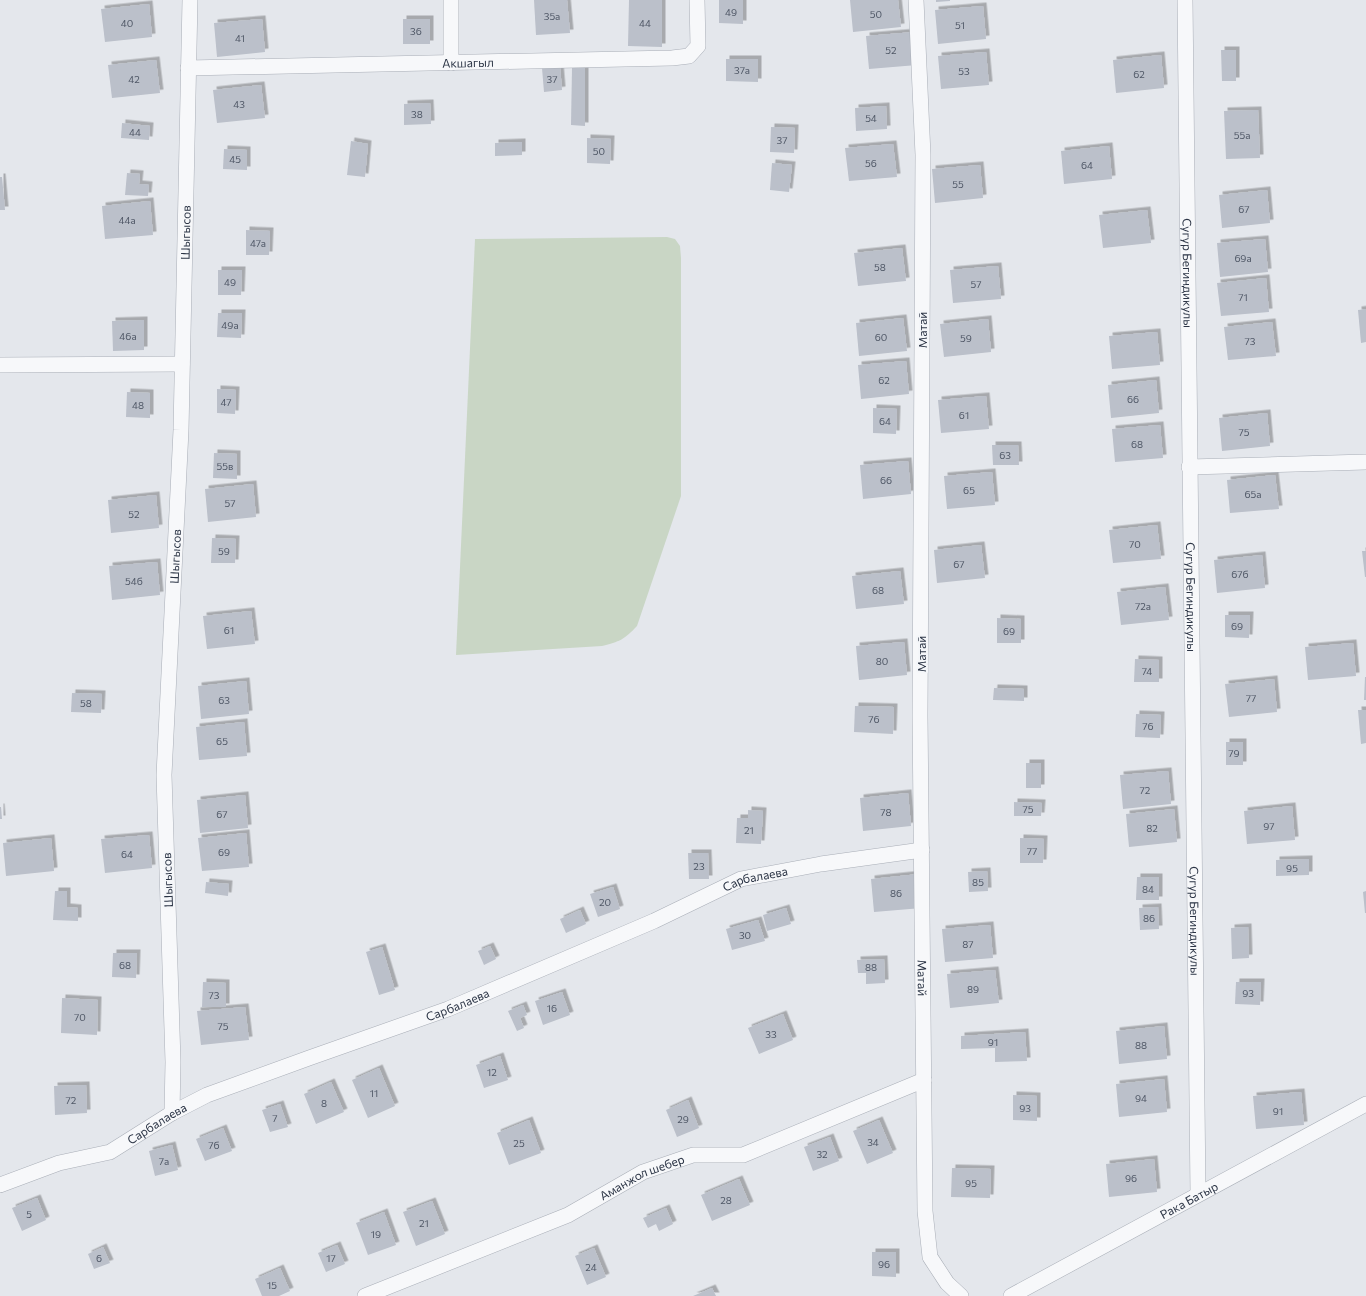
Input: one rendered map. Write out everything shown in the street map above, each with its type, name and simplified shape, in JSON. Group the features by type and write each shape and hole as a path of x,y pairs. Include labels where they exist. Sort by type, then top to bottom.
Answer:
{"street":[{"name":"Шыгысов","path":"172,1113 173,1062 164,775 181,430 190,0"},
{"path":"451,0 452,63"},
{"name":"Акшагыл","path":"188,68 672,58 689,56 698,46 697,0"},
{"name":"Матай","path":"916,0 923,155 920,708 925,1211 930,1257 946,1283 961,1296"},
{"name":"Сугур Бегиндикулы","path":"1185,0 1198,1194"},
{"path":"0,365 182,364"},
{"path":"1189,467 1366,462"},
{"name":"Сарбалаева","path":"0,1185 60,1164 110,1152 172,1113 207,1095 448,1009 654,921 741,879 820,864 922,850"},
{"name":"Аманжол шебер","path":"365,1296 568,1216 642,1172 693,1154 743,1155 924,1080"},
{"name":"Рака Батыр","path":"1011,1296 1366,1104"}],"green space":[{"path":"667,237 675,239 680,246 681,258 681,496 637,626 621,639 602,646 456,655 475,239"}],"building":[{"path":"534,0 567,0 570,33 536,35"},
{"path":"629,0 662,0 662,47 628,46"},
{"path":"719,0 743,0 743,24 719,23"},
{"path":"850,0 898,0 901,27 853,32"},
{"path":"936,0 950,0 950,1 936,2"},
{"path":"149,4 152,37 105,42 101,9"},
{"path":"983,6 986,39 938,44 935,10"},
{"path":"262,19 265,52 217,57 214,23"},
{"path":"403,19 430,19 430,44 403,44"},
{"path":"914,32 917,65 869,69 866,36"},
{"path":"1221,50 1236,50 1236,81 1222,81"},
{"path":"986,52 989,85 941,89 938,56"},
{"path":"1161,55 1164,88 1116,93 1113,60"},
{"path":"726,59 758,59 758,82 726,81"},
{"path":"156,60 160,93 112,98 108,65"},
{"path":"560,67 562,90 544,92 542,68"},
{"path":"572,68 585,68 585,126 571,125"},
{"path":"261,85 265,118 217,123 213,90"},
{"path":"430,103 431,124 404,125 404,104"},
{"path":"886,106 887,129 856,131 855,108"},
{"path":"1258,110 1260,158 1226,159 1224,111"},
{"path":"122,123 150,126 149,140 121,138"},
{"path":"771,127 795,128 794,153 770,152"},
{"path":"587,138 611,139 610,164 587,163"},
{"path":"351,141 368,144 365,177 347,175"},
{"path":"522,142 522,155 495,156 495,143"},
{"path":"893,144 897,177 849,181 845,148"},
{"path":"1109,146 1112,179 1064,184 1061,151"},
{"path":"224,149 247,150 247,170 223,169"},
{"path":"772,163 792,165 789,192 770,190"},
{"path":"980,165 983,198 935,203 932,169"},
{"path":"127,173 140,174 139,184 149,185 148,196 125,195"},
{"path":"0,177 2,177 5,210 0,210"},
{"path":"1267,190 1270,223 1222,228 1219,195"},
{"path":"150,201 153,235 105,239 102,206"},
{"path":"1147,210 1151,243 1103,248 1099,215"},
{"path":"246,230 270,231 269,255 246,255"},
{"path":"1265,239 1268,272 1220,277 1217,243"},
{"path":"902,248 906,281 858,286 854,253"},
{"path":"998,266 1001,299 953,303 950,270"},
{"path":"218,270 242,270 241,295 218,295"},
{"path":"1266,278 1269,312 1221,316 1217,283"},
{"path":"1366,309 1366,342 1361,343 1358,310"},
{"path":"218,313 242,313 241,338 217,337"},
{"path":"903,318 907,351 859,356 856,323"},
{"path":"988,319 991,352 944,357 940,324"},
{"path":"144,320 144,350 113,351 112,321"},
{"path":"1272,322 1276,356 1228,360 1224,327"},
{"path":"1157,332 1160,365 1112,369 1109,336"},
{"path":"906,361 909,394 861,399 858,365"},
{"path":"1156,380 1159,413 1111,418 1108,385"},
{"path":"217,389 236,390 235,414 217,413"},
{"path":"127,392 150,393 150,418 126,417"},
{"path":"986,396 989,429 941,433 938,400"},
{"path":"873,408 897,409 896,434 873,433"},
{"path":"1267,413 1270,446 1222,451 1219,418"},
{"path":"1160,425 1163,458 1115,462 1112,429"},
{"path":"992,445 1018,445 1019,465 993,465"},
{"path":"214,453 237,454 237,479 213,478"},
{"path":"908,461 911,494 863,499 860,465"},
{"path":"992,472 995,505 947,509 944,476"},
{"path":"1275,475 1279,509 1230,513 1227,480"},
{"path":"253,484 256,517 208,522 205,489"},
{"path":"156,495 159,528 111,533 108,500"},
{"path":"1157,525 1161,559 1113,563 1109,530"},
{"path":"212,538 236,539 235,563 211,563"},
{"path":"981,545 985,578 937,583 934,550"},
{"path":"1362,551 1366,551 1366,577 1365,577"},
{"path":"1262,555 1265,588 1217,593 1214,560"},
{"path":"157,562 160,595 112,600 109,566"},
{"path":"900,571 904,604 856,609 852,576"},
{"path":"1165,587 1169,620 1121,625 1117,592"},
{"path":"251,611 255,644 207,649 203,616"},
{"path":"1225,615 1250,615 1249,638 1225,637"},
{"path":"997,618 1021,619 1021,643 997,643"},
{"path":"904,642 907,675 859,680 856,646"},
{"path":"1353,643 1356,676 1308,680 1305,647"},
{"path":"1135,659 1159,660 1159,682 1134,682"},
{"path":"1365,677 1366,700 1364,700"},
{"path":"1274,679 1277,712 1229,717 1225,684"},
{"path":"246,681 249,714 201,719 198,686"},
{"path":"994,688 1024,689 1024,701 993,700"},
{"path":"72,693 102,694 101,713 71,712"},
{"path":"855,706 894,707 893,734 854,732"},
{"path":"1358,710 1366,710 1366,743 1361,744"},
{"path":"1136,714 1161,715 1160,738 1135,737"},
{"path":"244,722 247,756 199,760 196,727"},
{"path":"1226,742 1243,742 1243,765 1226,765"},
{"path":"1026,763 1041,763 1041,788 1026,788"},
{"path":"1168,771 1171,804 1123,809 1120,775"},
{"path":"908,793 911,826 863,831 860,798"},
{"path":"245,795 248,828 200,833 197,800"},
{"path":"1014,802 1042,803 1041,816 1014,816"},
{"path":"1292,806 1295,840 1247,844 1244,811"},
{"path":"1,807 2,819 0,819"},
{"path":"1174,809 1177,842 1129,847 1126,814"},
{"path":"748,810 763,811 761,844 736,843 737,818 748,818"},
{"path":"246,833 249,867 202,871 198,838"},
{"path":"149,835 152,868 105,873 101,839"},
{"path":"51,838 54,871 6,876 3,843"},
{"path":"1020,838 1044,839 1043,863 1020,863"},
{"path":"688,853 708,853 709,879 689,879"},
{"path":"1309,859 1309,875 1276,876 1276,860"},
{"path":"987,871 988,891 969,892 968,872"},
{"path":"919,874 922,908 874,912 871,879"},
{"path":"1137,877 1159,877 1159,900 1136,900"},
{"path":"206,882 229,884 228,896 205,893"},
{"path":"613,887 620,909 598,917 590,894"},
{"path":"55,891 67,891 67,907 78,908 78,921 53,920"},
{"path":"1366,891 1366,913 1365,913 1363,892"},
{"path":"1158,907 1159,929 1140,930 1139,908"},
{"path":"786,908 791,924 767,931 763,915"},
{"path":"580,910 586,924 566,933 560,919"},
{"path":"758,920 765,941 732,950 726,929"},
{"path":"990,925 993,958 945,962 942,929"},
{"path":"1248,927 1249,958 1232,959 1231,928"},
{"path":"490,946 496,959 484,965 478,951"},
{"path":"382,947 395,990 379,995 366,952"},
{"path":"113,953 137,953 136,978 112,977"},
{"path":"884,959 885,983 866,984 866,973 858,973 857,960"},
{"path":"995,970 999,1003 950,1008 947,974"},
{"path":"203,982 226,983 226,1007 202,1007"},
{"path":"1236,982 1261,982 1260,1005 1235,1004"},
{"path":"562,992 570,1015 543,1025 535,1001"},
{"path":"62,998 98,1000 97,1035 61,1033"},
{"path":"523,1005 527,1015 520,1018 524,1028 517,1031 508,1011"},
{"path":"245,1007 249,1040 201,1045 197,1011"},
{"path":"783,1014 793,1040 759,1054 748,1028"},
{"path":"1164,1026 1167,1059 1119,1064 1116,1031"},
{"path":"1025,1032 1027,1061 995,1062 995,1048 961,1049 961,1036"},
{"path":"500,1056 508,1080 484,1088 476,1065"},
{"path":"379,1068 395,1106 368,1118 352,1080"},
{"path":"1164,1079 1167,1112 1119,1117 1116,1084"},
{"path":"331,1082 344,1112 316,1124 304,1094"},
{"path":"86,1085 87,1113 55,1115 54,1086"},
{"path":"1301,1092 1304,1125 1256,1129 1253,1096"},
{"path":"1013,1095 1037,1096 1037,1121 1013,1120"},
{"path":"688,1100 699,1128 677,1137 666,1110"},
{"path":"280,1104 288,1127 270,1132 262,1110"},
{"path":"529,1120 541,1153 509,1165 497,1133"},
{"path":"879,1120 893,1153 867,1164 853,1131"},
{"path":"223,1128 232,1151 205,1161 196,1139"},
{"path":"830,1137 839,1161 813,1171 804,1147"},
{"path":"172,1145 178,1170 155,1176 149,1151"},
{"path":"1154,1159 1157,1192 1109,1197 1106,1164"},
{"path":"952,1168 991,1169 990,1198 951,1197"},
{"path":"739,1179 750,1205 712,1221 701,1195"},
{"path":"37,1198 46,1220 22,1231 12,1208"},
{"path":"432,1201 445,1234 416,1246 403,1212"},
{"path":"666,1208 673,1224 659,1231 656,1224 648,1228 643,1218"},
{"path":"384,1212 396,1245 368,1255 356,1223"},
{"path":"337,1245 345,1264 326,1272 318,1253"},
{"path":"103,1247 110,1263 94,1269 88,1254"},
{"path":"594,1248 606,1277 587,1285 575,1256"},
{"path":"872,1252 896,1252 896,1277 872,1276"},
{"path":"280,1268 290,1291 279,1296 262,1296 255,1279"},
{"path":"712,1288 716,1296 693,1296"}]}
